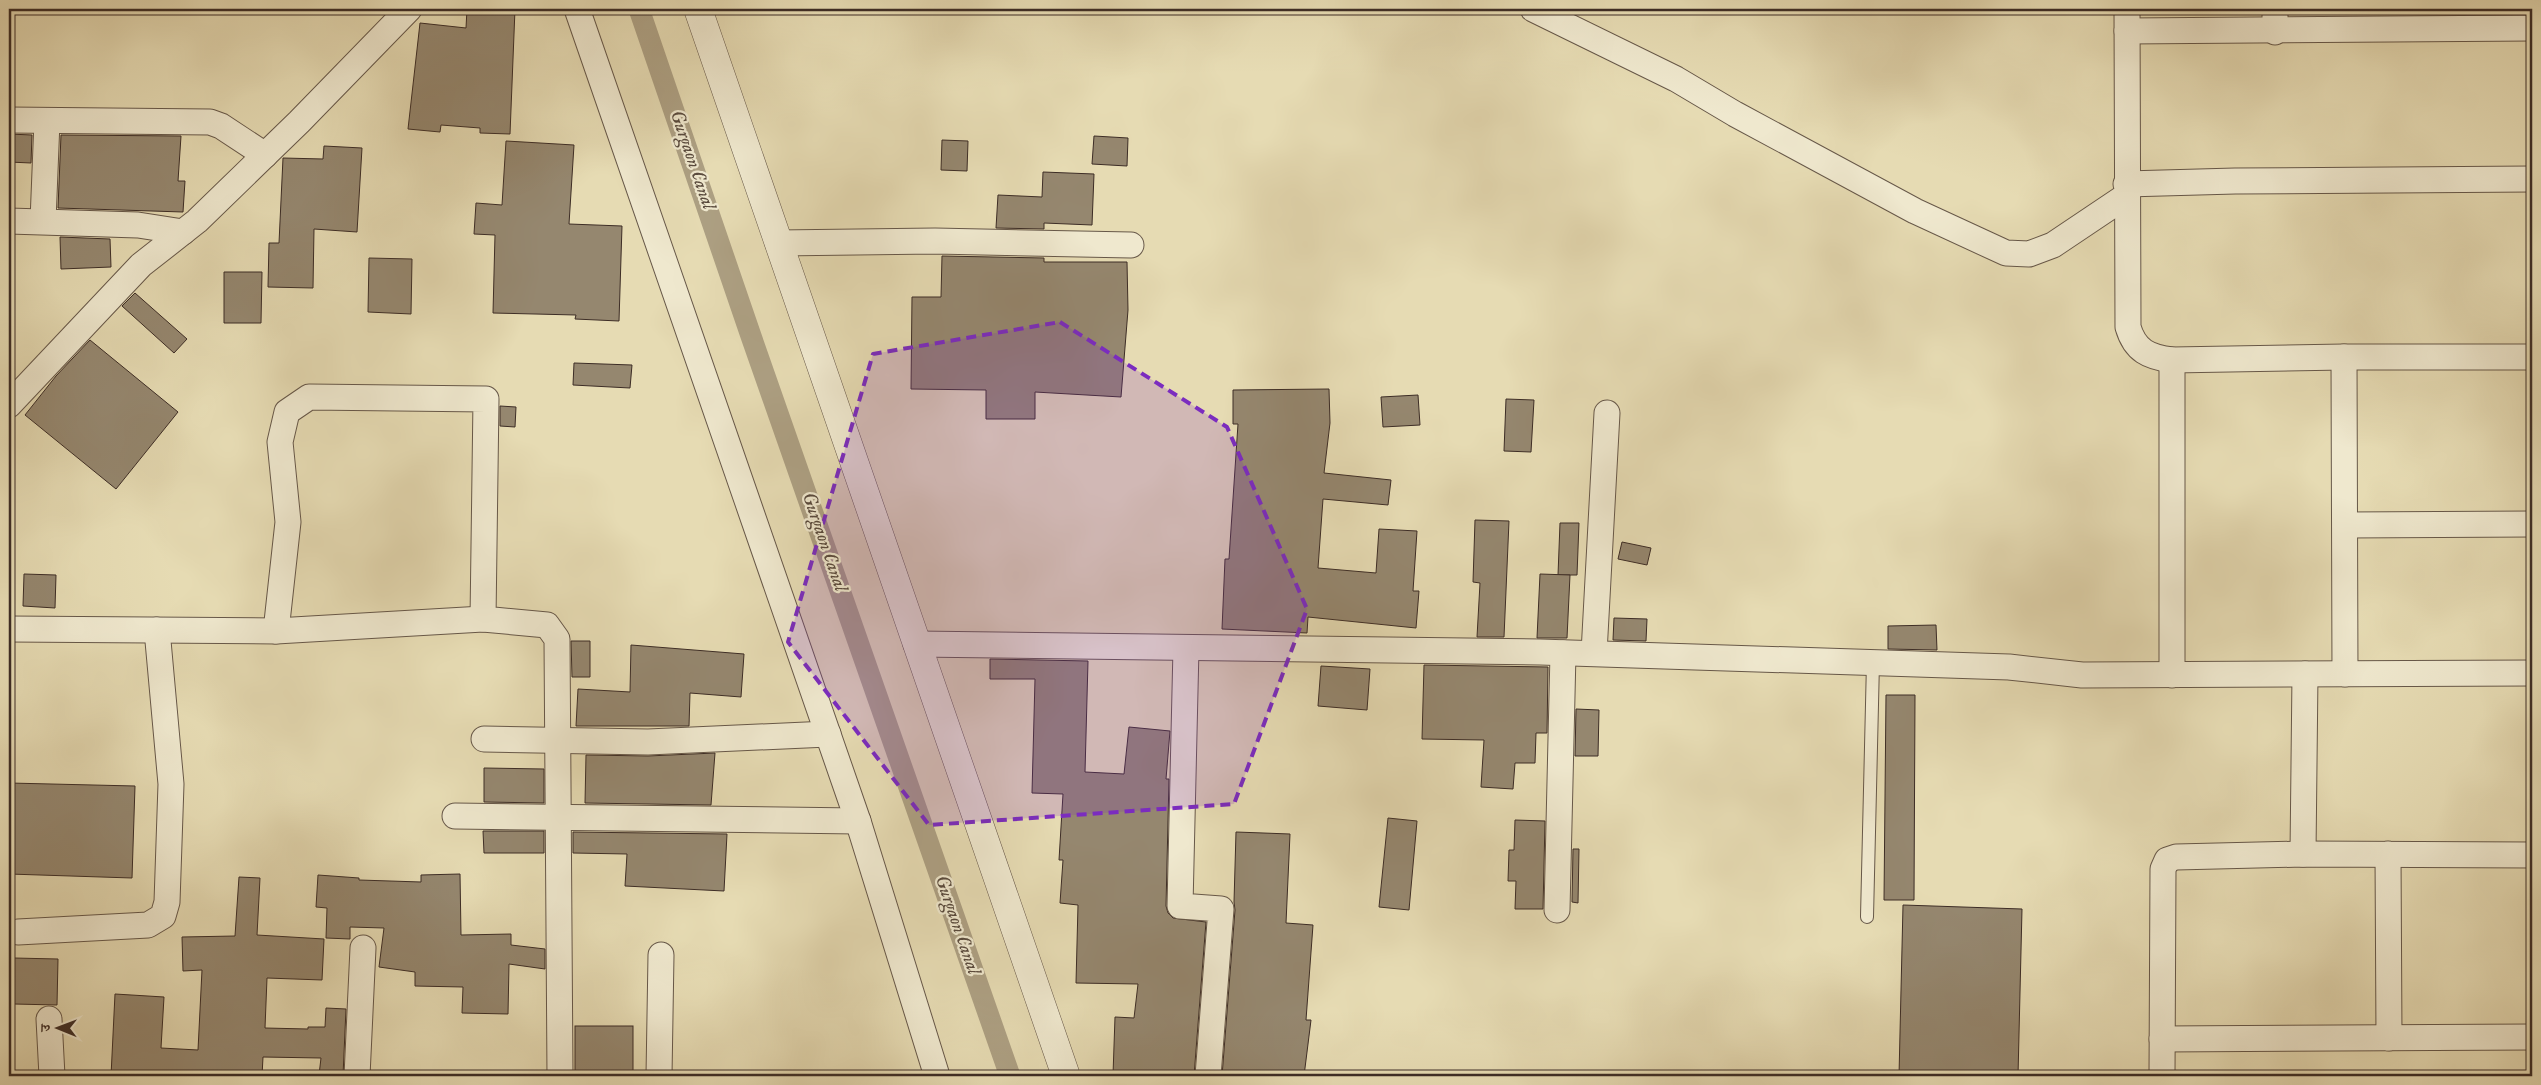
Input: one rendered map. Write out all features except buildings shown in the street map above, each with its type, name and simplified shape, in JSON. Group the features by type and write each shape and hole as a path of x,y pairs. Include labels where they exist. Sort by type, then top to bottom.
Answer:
{"street":[{"path":"9,405 141,265 197,221 409,9"},
{"path":"576,9 858,821 937,1076"},
{"path":"698,9 1066,1076"},
{"path":"1533,9 1676,79 1735,114 1915,211 2006,253 2030,254 2054,245 2126,190 2234,181 2532,179"},
{"path":"2532,28 2427,19 2127,20 2126,190 2128,327 2131,338 2136,346 2149,356 2172,360 2344,357 2532,357"},
{"path":"9,120 210,122 221,126 265,155"},
{"path":"43,221 47,121"},
{"path":"9,221 138,225 183,232"},
{"path":"778,243 934,241 1131,245"},
{"path":"2344,357 2345,674"},
{"path":"2172,360 2172,675"},
{"path":"276,631 288,522 280,442 287,412 310,397 486,398 483,619"},
{"path":"1594,654 1607,413"},
{"path":"2346,525 2532,524"},
{"path":"9,629 276,631 483,619 546,625 557,639 560,1076"},
{"path":"18,932 148,925 163,916 167,902 172,784 157,630"},
{"path":"916,644 1563,653 2032,668 2082,674 2532,673"},
{"path":"1186,648 1180,906 1221,909 1208,1076"},
{"path":"1557,910 1563,653"},
{"path":"2303,854 2305,674"},
{"path":"484,739 648,742 828,734"},
{"path":"455,816 858,821"},
{"path":"2162,1076 2165,862 2176,857 2303,854 2532,855"},
{"path":"2388,854 2390,1038"},
{"path":"357,1076 363,948"},
{"path":"659,1076 661,955"},
{"path":"49,1019 52,1076"},
{"path":"2162,1039 2532,1037"}],"lane":[{"path":"1867,917 1873,662"}],"highlighted area":[{"path":"1060,322 1227,427 1307,609 1234,804 929,825 788,642 873,354"}],"waterway":[{"name":"Gurgaon Canal","path":"639,9 751,336 1010,1076"}]}
